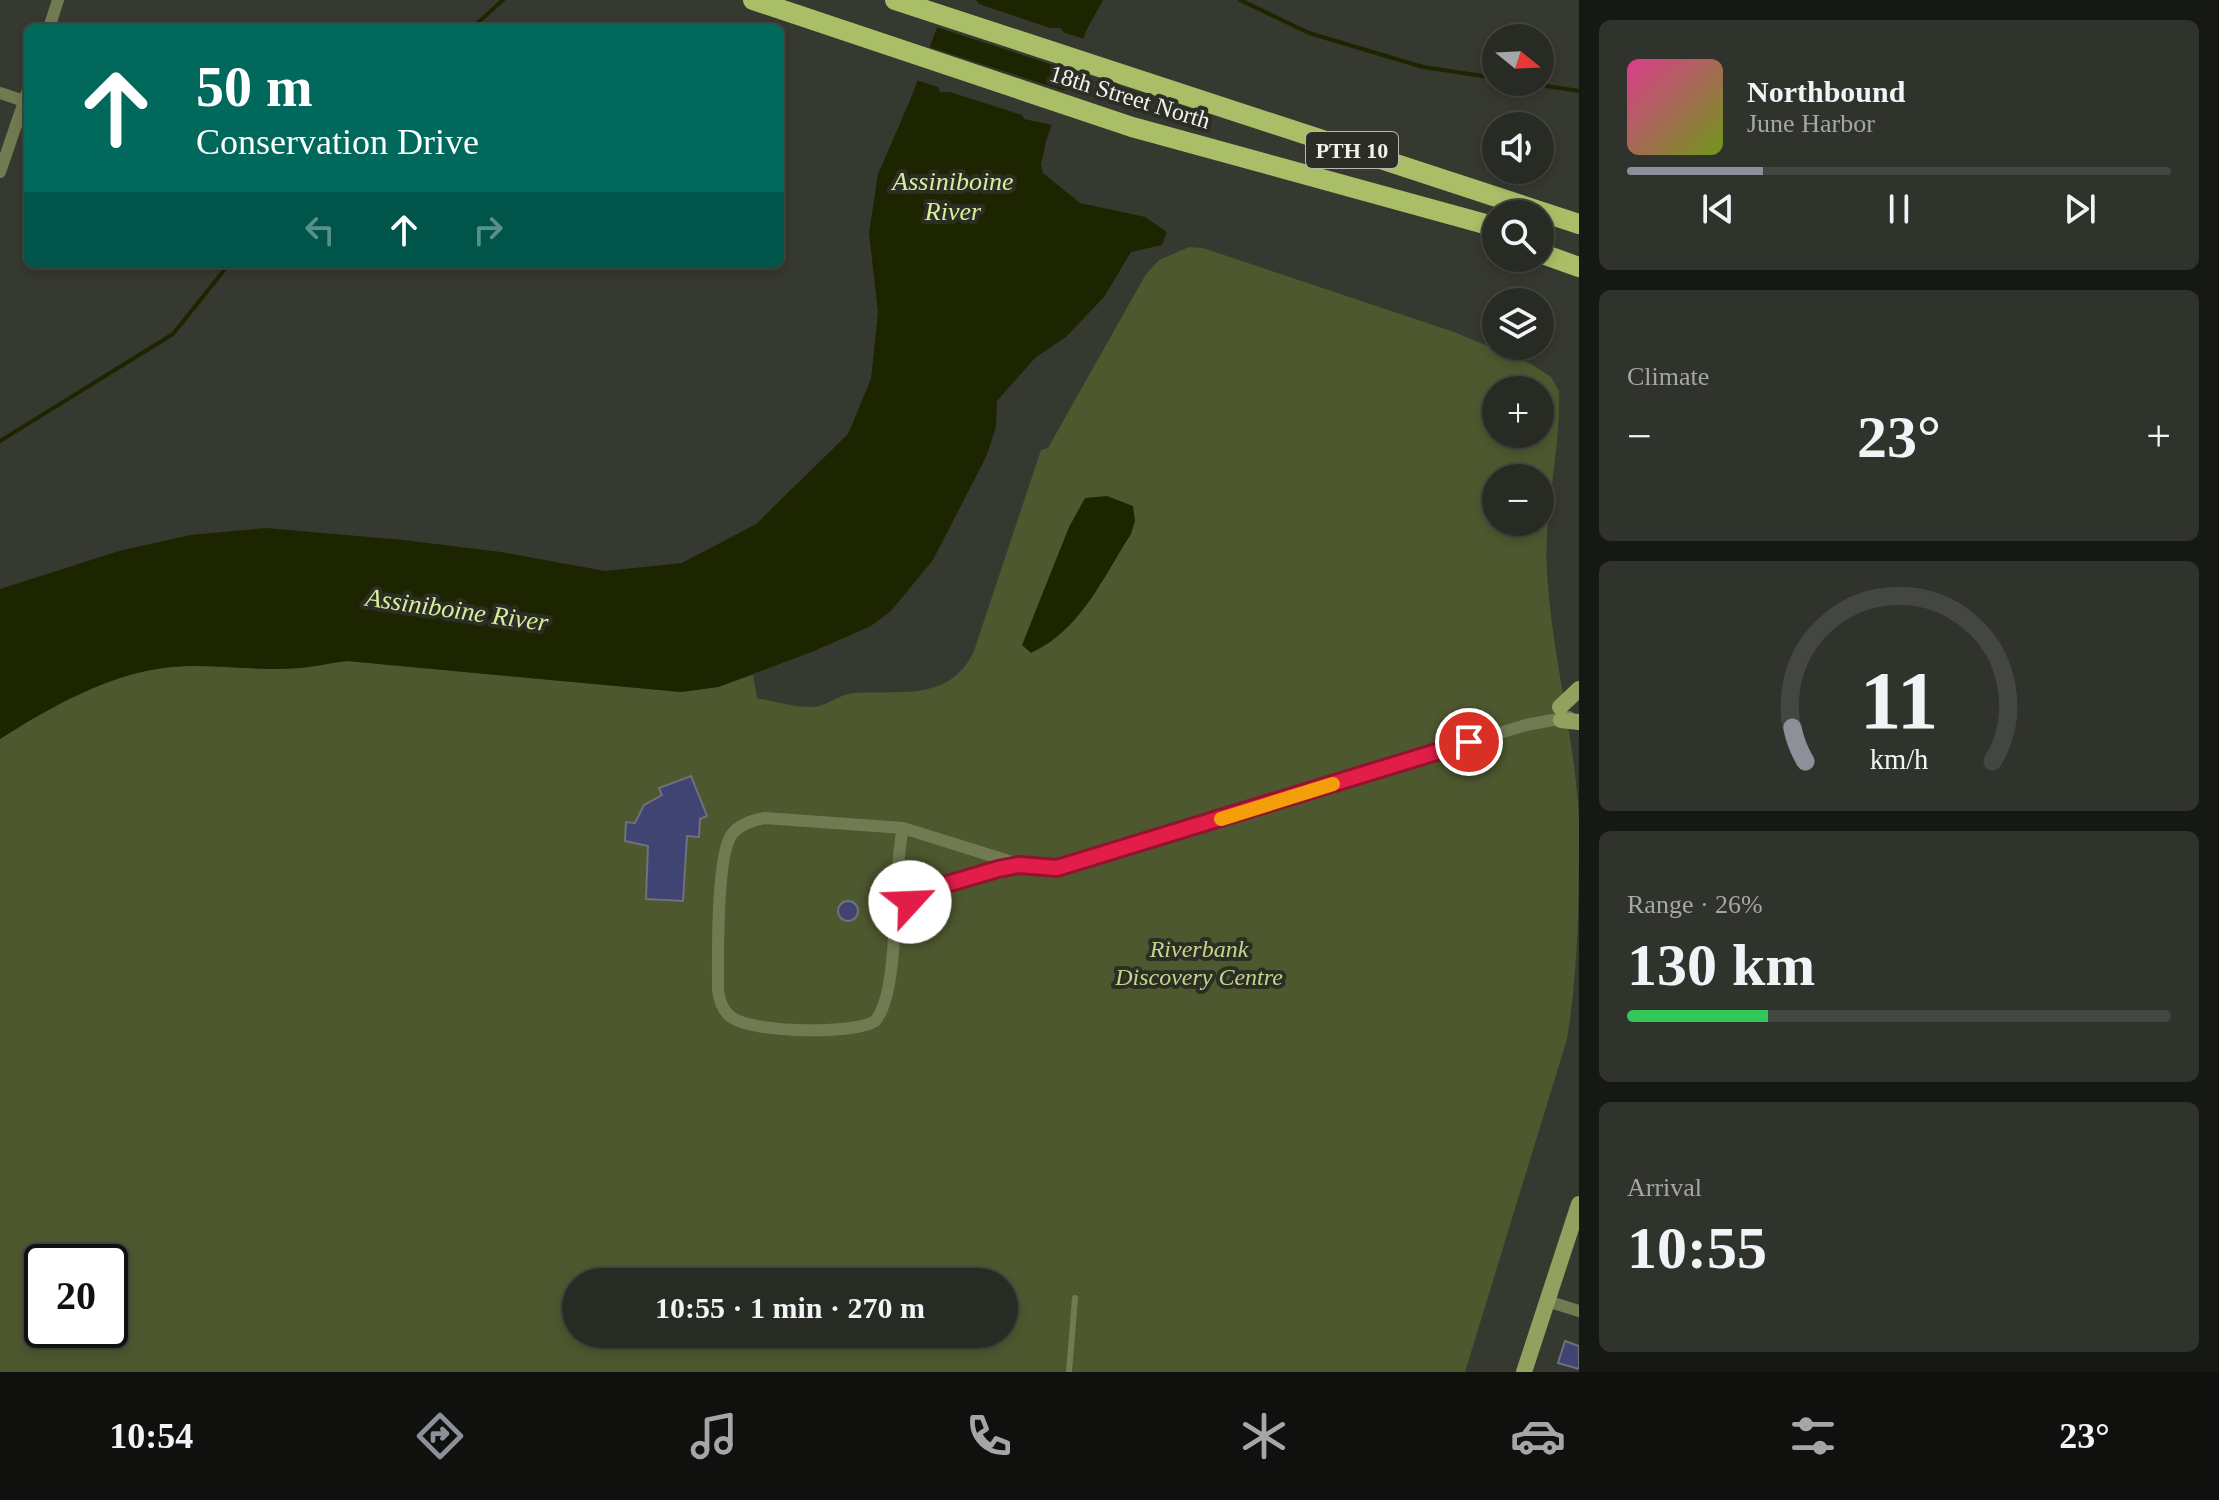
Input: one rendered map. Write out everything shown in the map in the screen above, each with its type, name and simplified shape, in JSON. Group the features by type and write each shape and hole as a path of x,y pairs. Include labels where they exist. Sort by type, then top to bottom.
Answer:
{"main road":[{"name":"18th Street North","path":"753,0 1132,127 1482,222"},
{"name":"18th Street North","path":"895,0 1579,223"},
{"path":"1459,215 1482,227"},
{"path":"1554,244 1579,252"},
{"path":"1554,258 1579,267"},
{"path":"1579,689 1560,713 1579,722"},
{"path":"1524,1372 1579,1204"}],"street":[{"path":"50,24 58,0"},
{"path":"0,93 24,95"},
{"path":"0,172 24,101"},
{"path":"903,828 887,1000 880,1015 868,1026 844,1030 751,1025 731,1017 720,1001 723,861 732,833 748,822 765,818 903,828 1019,865 1057,868 1526,725 1560,713 1579,701"},
{"path":"1560,713 1579,715"},
{"path":"1547,1301 1579,1311"}],"lane":[{"path":"893,917 910,902 947,884 1019,865"},
{"path":"1069,1372 1075,1298"}],"green space":[{"name":"Riverbank Discovery Centre","path":"1189,247 1203,248 1454,332 1482,344 1482,360 1521,360 1549,376 1482,376 1482,448 1554,448 1554,382 1559,391 1554,464 1482,464 1482,536 1547,536 1550,604 1579,820 1574,985 1567,1039 1465,1372 0,1372 0,739 78,694 120,678 180,666 281,669 347,661 681,692 718,687 753,675 757,698 805,707 819,706 849,694 907,692 938,686 952,679 974,651 1041,450 1048,448 1146,274 1159,260"}],"water":[{"name":"Assiniboine River","path":"947,0 1103,0 1086,31 1046,141 1041,165 1043,173 1080,203 1145,217 1167,232 1162,245 1131,252 1104,297 1066,337 1036,357 997,401 996,427 986,457 933,560 891,611 871,626 718,687 681,692 347,661 281,669 180,666 141,672 99,686 58,705 0,739 0,589 119,551 190,535 266,528 501,552 605,571 682,563 756,524 848,434 871,379 878,312 869,233 878,174 911,98"},
{"path":"1107,496 1133,506 1135,521 1131,534 1077,617 1064,631 1031,653 1022,645 1069,527 1085,498"}],"pier":[{"path":"942,0 976,0 979,4 1050,28 1061,28 1063,32 1087,40 1075,72 933,26"},
{"path":"926,46 1068,92 1056,126 1024,119 1022,115 950,92 940,92 938,87 913,79"}],"building":[{"path":"691,776 707,816 700,819 699,837 687,836 683,901 646,899 648,846 625,841 626,822 635,823 644,805 662,795 659,788"},
{"path":"848,901 855,904 858,911 855,918 848,921 841,918 838,911 841,904"},
{"path":"1565,1341 1579,1346 1579,1369 1558,1363"}],"waterway":[{"path":"476,24 503,0"},
{"path":"1240,0 1309,33 1423,67 1482,76"},
{"path":"1554,87 1579,91"},
{"path":"0,441 173,334 226,268"}],"slow traffic":[{"path":"1221,819 1333,784"}],"route":[{"path":"910,902 969,876 1019,865 1038,869 1057,868 1469,742"}]}
